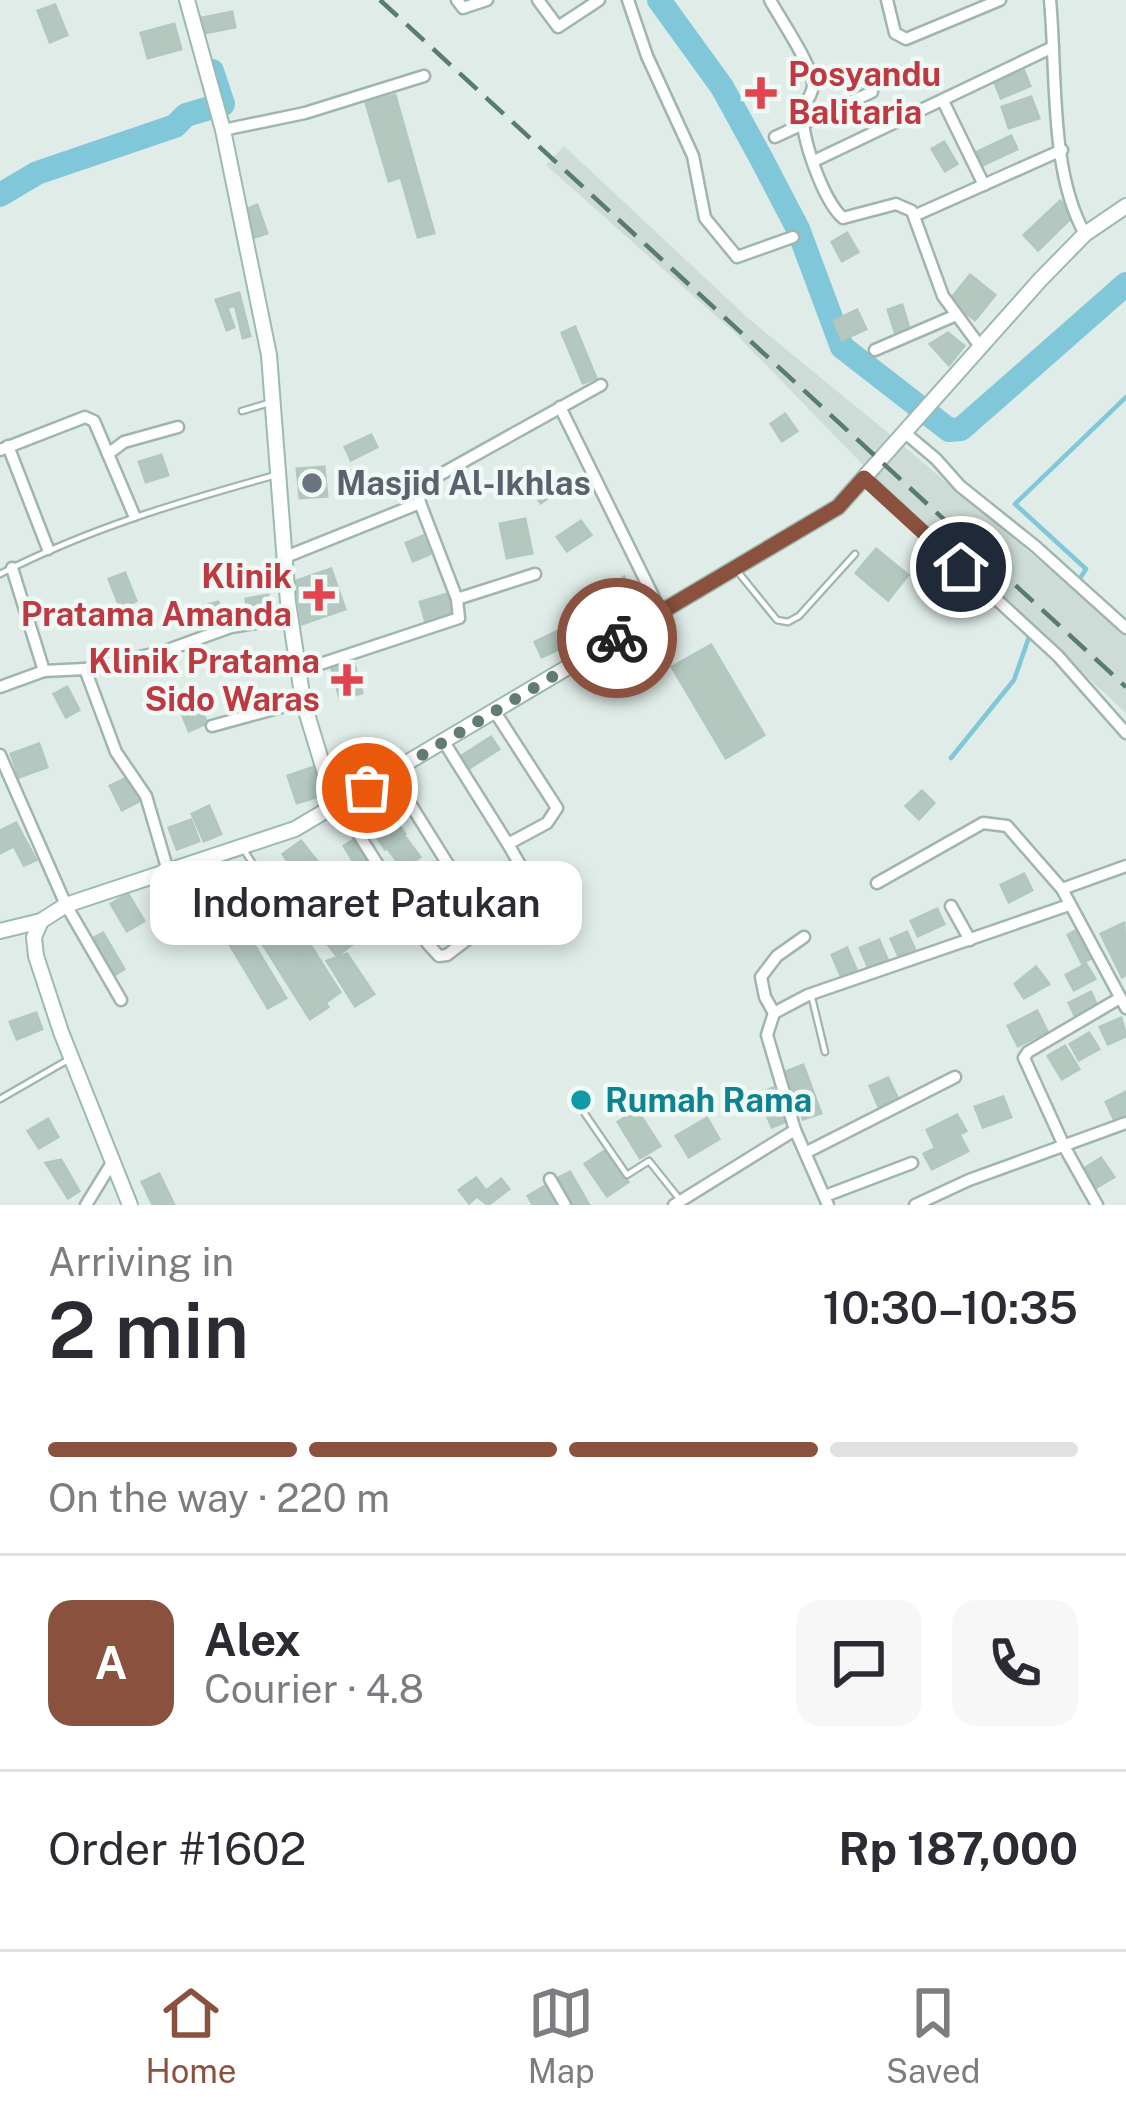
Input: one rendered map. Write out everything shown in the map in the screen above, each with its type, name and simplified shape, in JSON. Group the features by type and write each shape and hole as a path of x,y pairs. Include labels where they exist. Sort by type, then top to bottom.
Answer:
{"main road":[{"path":"187,0 223,130 263,320 274,401 284,558 303,701 339,805"},
{"path":"0,931 41,921 66,905 295,830 838,507 979,345 1085,234 1126,206"},
{"path":"41,921 34,937 36,956 130,1205"}],"street":[{"path":"457,0 463,8 487,0"},
{"path":"538,0 555,26 599,0"},
{"path":"628,0 647,56 693,156 708,224 736,257 794,237"},
{"path":"770,0 809,70 813,86 803,108 803,124 830,205 842,218 896,204 916,215 931,269 954,316 979,345"},
{"path":"887,0 895,33 906,39 976,4 1000,0"},
{"path":"1050,0 1062,150 1068,189 1085,234"},
{"path":"814,161 1053,47"},
{"path":"223,130 305,113 424,76"},
{"path":"775,136 872,92"},
{"path":"943,101 984,185"},
{"path":"916,215 1062,150"},
{"path":"875,350 954,316"},
{"path":"299,671 456,620 460,615 457,599 418,492 425,483 601,385"},
{"path":"560,407 659,610"},
{"path":"48,549 4,448 87,417 94,421 134,514"},
{"path":"108,454 131,440 178,427"},
{"path":"908,428 960,486 1036,546 1126,628"},
{"path":"864,478 1058,656 1126,733"},
{"path":"284,558 420,503"},
{"path":"6,571 44,670"},
{"path":"457,599 535,574"},
{"path":"0,687 44,670 85,669 162,652 231,627 291,617"},
{"path":"85,669 116,752 146,796 168,871"},
{"path":"212,726 303,701"},
{"path":"495,712 557,808 547,823 508,844"},
{"path":"444,742 523,870"},
{"path":"0,755 66,905 121,1000"},
{"path":"339,805 428,944 439,956 447,955 480,930 482,919 391,773"},
{"path":"877,884 991,822 1019,836 1062,889 1123,1003 1025,1055 1025,1065 1097,1205"},
{"path":"1062,889 1126,866"},
{"path":"912,1163 827,1201 795,1130 767,1034 774,1013 811,994 1069,905"},
{"path":"951,906 970,940"},
{"path":"774,1013 761,977 777,956 803,937"},
{"path":"807,1152 955,1077"},
{"path":"915,1205 939,1201 969,1180 1126,1123"},
{"path":"677,1203 795,1130"},
{"path":"86,1205 112,1161"},
{"path":"550,1179 565,1205"}],"lane":[{"path":"242,411 274,401"},
{"path":"6,571 134,514 277,475"},
{"path":"735,567 777,620 788,622 799,616 855,554"},
{"path":"241,846 262,878"},
{"path":"811,994 825,1052"},
{"path":"0,1099 71,1058"},
{"path":"584,1114 628,1174 649,1161 677,1203"}],"shaded area":[{"path":"564,146 749,319 892,436 865,467 735,333 546,165"},
{"path":"901,444 1126,634 1126,713 873,477"}],"building":[{"path":"55,5 67,35 50,42 38,11"},
{"path":"232,12 235,27 205,33 202,18"},
{"path":"174,24 181,49 148,58 141,33"},
{"path":"1024,71 1030,86 1001,98 995,83"},
{"path":"395,95 434,233 418,237 401,177 389,181 366,103"},
{"path":"1031,97 1039,118 1009,128 1002,107"},
{"path":"1011,136 1017,149 983,165 977,152"},
{"path":"944,142 957,164 945,171 932,149"},
{"path":"1060,201 1074,215 1038,250 1024,235"},
{"path":"257,205 267,233 255,237 245,210"},
{"path":"847,233 858,252 842,261 832,242"},
{"path":"970,275 995,295 975,320 950,300"},
{"path":"239,293 250,336 243,338 235,305 227,308 234,327 227,330 216,300"},
{"path":"902,305 910,331 896,335 888,310"},
{"path":"857,310 866,329 842,340 834,321"},
{"path":"575,327 596,378 583,383 562,333"},
{"path":"948,333 964,346 949,365 930,344"},
{"path":"785,414 797,431 782,441 771,424"},
{"path":"371,435 377,447 351,460 345,447"},
{"path":"161,455 168,475 146,482 139,462"},
{"name":"Masjid Al-Ikhlas","path":"324,467 327,496 300,498 297,469"},
{"path":"551,474 561,488 541,503 530,488"},
{"path":"525,519 532,553 507,558 500,524"},
{"path":"581,521 591,535 567,551 557,537"},
{"path":"423,536 430,554 413,561 406,543"},
{"path":"876,549 908,575 888,600 856,573"},
{"name":"Klinik Pratama Amanda","path":"331,569 345,609 302,624 296,581"},
{"path":"125,573 136,601 120,607 109,579"},
{"path":"624,577 635,590 617,606 606,593"},
{"path":"447,594 454,615 426,623 420,602"},
{"path":"268,595 271,613 248,616 246,599"},
{"path":"218,602 224,622 206,627 201,606"},
{"path":"592,608 605,632 587,642 583,634 590,630 580,614"},
{"path":"558,631 565,646 542,657 535,642"},
{"path":"711,645 764,735 726,758 672,667"},
{"name":"Klinik Pratama Sido Waras","path":"353,660 362,693 340,699 331,666"},
{"path":"67,687 79,710 66,717 54,694"},
{"path":"200,707 207,723 189,731 182,714"},
{"path":"491,737 499,749 468,769 460,757"},
{"path":"369,740 377,765 352,773 343,748"},
{"path":"39,744 47,767 19,777 11,754"},
{"path":"314,767 323,795 297,803 288,776"},
{"path":"129,777 141,800 122,810 110,786"},
{"path":"922,791 934,803 919,819 906,806"},
{"path":"209,806 221,834 204,841 192,814"},
{"path":"394,819 405,834 385,849 377,837"},
{"path":"191,820 199,841 177,849 169,828"},
{"path":"16,823 36,860 24,865 14,846 0,853 0,831"},
{"path":"405,837 420,857 403,869 388,849"},
{"path":"356,838 376,870 363,878 344,846"},
{"path":"301,841 323,869 301,881 283,854"},
{"path":"1024,874 1032,890 1009,902 1001,885"},
{"path":"214,878 286,998 268,1008 196,888"},
{"path":"268,878 340,992 326,1002 253,887"},
{"path":"328,878 364,931 349,940 314,887"},
{"path":"255,891 328,1007 310,1019 237,903"},
{"path":"314,892 354,943 337,956 297,906"},
{"path":"128,894 144,921 127,931 111,904"},
{"path":"937,909 944,924 918,936 911,921"},
{"path":"1124,923 1126,975 1122,977 1101,934"},
{"path":"1082,927 1097,955 1082,963 1068,935"},
{"path":"907,932 916,952 900,959 891,939"},
{"path":"103,933 124,969 113,976 92,939"},
{"path":"879,940 888,961 869,969 860,948"},
{"path":"847,948 859,976 844,983 832,955"},
{"path":"347,954 374,994 355,1006 327,961"},
{"path":"1086,964 1095,979 1074,990 1066,975"},
{"path":"1036,967 1049,984 1024,998 1015,984"},
{"path":"1091,992 1098,1008 1076,1018 1069,1003"},
{"path":"1037,1011 1047,1031 1018,1046 1008,1026"},
{"path":"36,1013 42,1029 17,1039 10,1022"},
{"path":"1121,1018 1126,1036 1108,1044 1100,1027"},
{"path":"1089,1033 1099,1049 1079,1060 1070,1044"},
{"path":"1065,1046 1079,1069 1062,1079 1048,1056"},
{"path":"803,1065 821,1113 803,1119 785,1072"},
{"path":"888,1078 898,1099 879,1107 870,1086"},
{"path":"773,1088 787,1121 772,1127 758,1094"},
{"path":"1126,1092 1126,1119 1116,1123 1106,1102"},
{"path":"1003,1097 1011,1117 983,1127 975,1107"},
{"path":"637,1110 660,1146 640,1158 618,1122"},
{"path":"957,1115 966,1131 935,1147 927,1130"},
{"path":"707,1118 719,1139 689,1157 676,1136"},
{"path":"48,1119 58,1137 39,1148 28,1131"},
{"path":"960,1136 968,1151 932,1169 924,1154"},
{"path":"606,1150 628,1182 607,1196 585,1164"},
{"path":"1101,1158 1114,1177 1097,1187 1085,1168"},
{"path":"61,1160 79,1191 68,1198 46,1163"},
{"path":"570,1172 589,1205 569,1205 554,1180"},
{"path":"159,1174 174,1205 153,1205 142,1182"},
{"path":"476,1178 486,1191 501,1179 509,1189 488,1205 477,1196 469,1203 459,1190"},
{"path":"550,1183 564,1205 533,1205 528,1196"}],"waterway":[{"path":"659,0 722,87 761,158 798,229 842,347 949,430 961,429 1126,284"},
{"path":"0,195 37,173 175,126 186,115 223,104 212,71"},
{"path":"1079,580 1086,569 1015,504 1126,397"},
{"path":"951,758 1014,680 1029,637"}],"railway":[{"path":"380,0 1126,687"}],"way so far":[{"path":"367,788 617,638"}],"place":[{"name":"Posyandu Balitaria","path":"761,93"},
{"name":"Masjid Al-Ikhlas","path":"312,483"},
{"name":"Klinik Pratama Amanda","path":"319,595"},
{"name":"Klinik Pratama Sido Waras","path":"347,680"},
{"name":"Indomaret Patukan","path":"367,788"},
{"name":"Rumah Rama","path":"581,1100"}],"route":[{"path":"617,638 838,507 864,478 961,567"}]}
